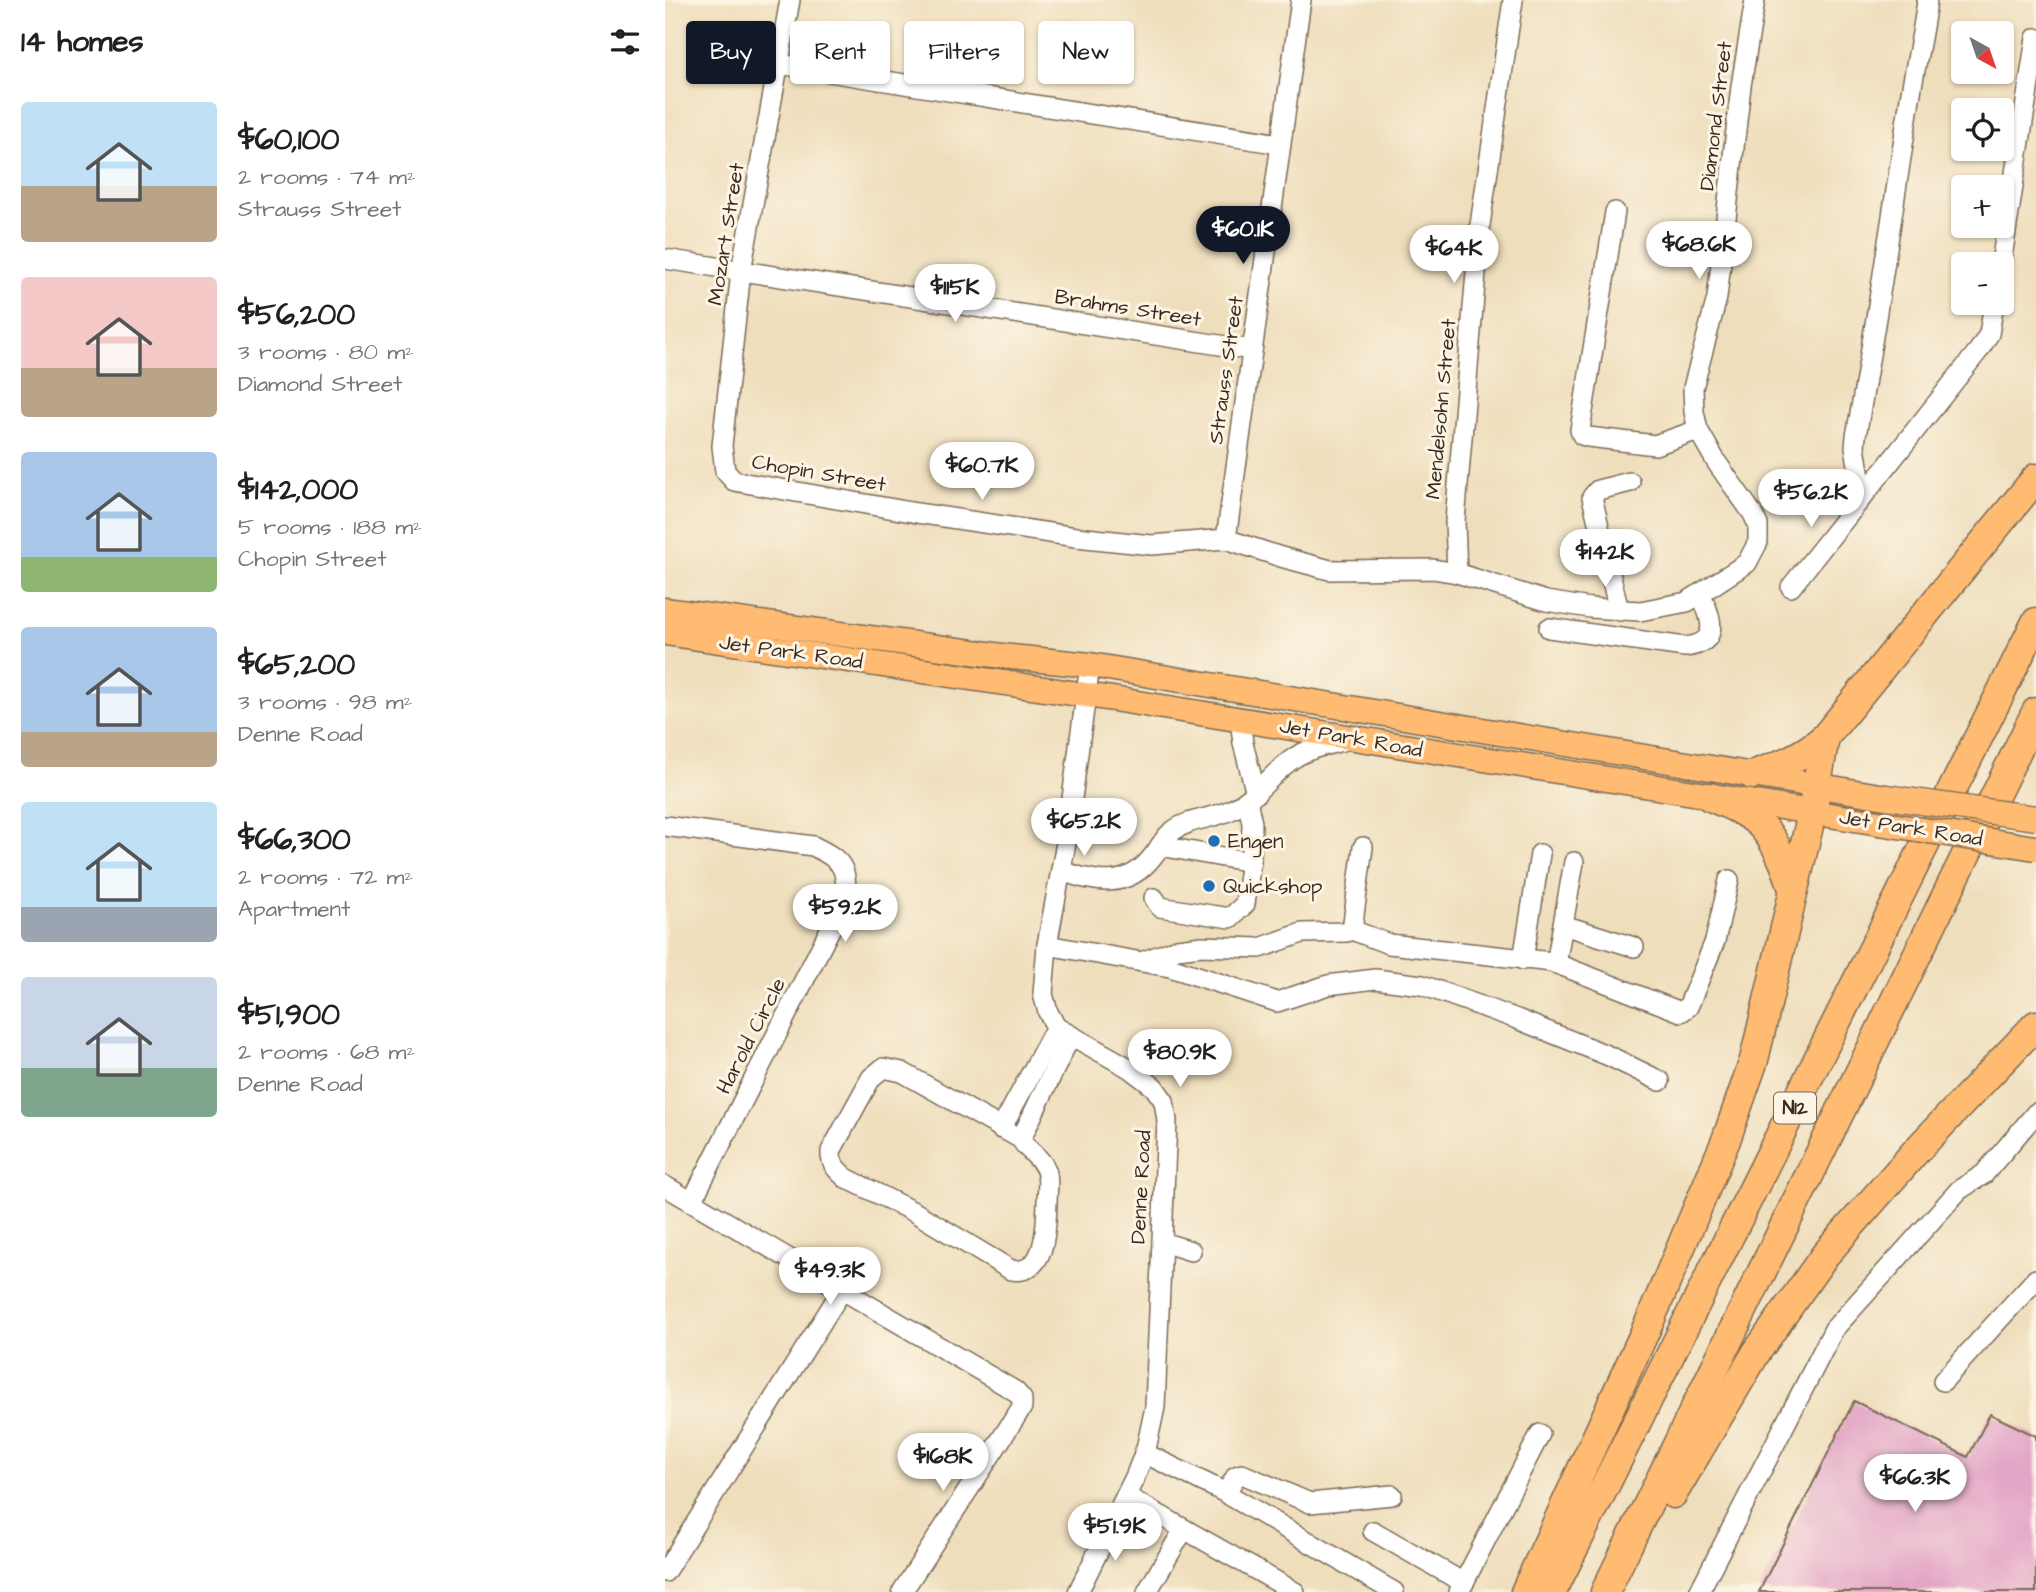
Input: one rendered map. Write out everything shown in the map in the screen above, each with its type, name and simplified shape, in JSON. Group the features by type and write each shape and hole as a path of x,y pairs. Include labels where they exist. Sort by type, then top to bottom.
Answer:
{"highway":[{"path":"1752,775 1793,761 1825,737 2036,478"},
{"name":"N12","path":"1552,1592 2036,622"},
{"name":"N12","path":"1605,1592 2036,712"},
{"path":"1525,1592 1649,1323 1726,1140 1755,1060 1812,813 1825,737"},
{"path":"1710,797 1749,815 1770,837 1782,857 1793,888"},
{"path":"1622,1592 1675,1490 1749,1364 1825,1255 1916,1150 2036,1024"}],"main road":[{"name":"Jet Park Road","path":"665,610 1002,656 1090,665 1886,797 2036,818"},
{"name":"Jet Park Road","path":"665,634 1088,695 2035,848"}],"street":[{"name":"Mozart Street","path":"728,477 723,464 722,446 741,271 790,0"},
{"name":"Strauss Street","path":"1226,539 1301,0"},
{"name":"Mendelsohn Street","path":"1457,573 1456,513 1480,225 1513,0"},
{"name":"Diamond Street","path":"1755,0 1741,86 1717,298 1693,387 1698,429 1717,463 1753,514 1759,533 1755,552"},
{"path":"1863,496 1855,447 1856,436 1927,0"},
{"path":"2002,252 2036,38"},
{"path":"779,64 1280,144"},
{"path":"1615,212 1580,430 1582,435 1588,438 1655,445 1698,429"},
{"name":"Brahms Street","path":"665,259 1252,350"},
{"path":"1791,587 1985,342 1992,315"},
{"name":"Chopin Street","path":"728,477 747,485 1076,537 1152,545 1226,539 1330,569 1433,569 1457,573 1546,601 1619,611 1680,605 1701,595 1747,563 1755,552"},
{"path":"1619,611 1592,497 1598,490 1630,482"},
{"path":"1549,628 1685,648 1696,646 1706,638 1712,627 1701,595"},
{"path":"1063,1032 1048,1012 1043,994 1048,945 1088,695 1090,665"},
{"path":"1154,898 1160,907 1230,918 1245,904 1251,862 1252,797 1240,719"},
{"path":"1061,872 1091,881 1125,878 1145,865 1172,831 1225,813 1252,797 1296,757 1350,739"},
{"name":"Harold Circle","path":"665,826 813,846 835,857 843,870 846,884 845,900 692,1201"},
{"path":"1160,846 1251,862"},
{"path":"1352,930 1363,847"},
{"path":"1523,960 1540,854"},
{"path":"1556,964 1574,862"},
{"path":"1141,962 1177,949 1202,946 1260,948 1302,933 1352,930 1389,944 1556,964 1681,1012 1685,1011 1715,940 1729,880"},
{"path":"1563,925 1634,947"},
{"path":"1048,945 1199,975 1277,1002 1328,985 1375,979 1422,985 1609,1056 1660,1081"},
{"path":"1001,1129 1063,1032"},
{"path":"1021,1139 1063,1032"},
{"name":"Denne Road","path":"1063,1032 1129,1068 1154,1087 1164,1101 1167,1121 1155,1407 1144,1453 1126,1496 1078,1592"},
{"path":"883,1068 902,1072 1001,1129 1021,1139 1025,1148 1043,1164 1048,1175 1046,1233 1036,1260 1024,1270 1011,1270 916,1213 846,1178 832,1163 831,1151 871,1078 883,1068"},
{"path":"1699,1592 1834,1329 1959,1190 1984,1174 2036,1113"},
{"path":"665,1186 1015,1391 1023,1399 1022,1407 902,1592"},
{"path":"1162,1242 1191,1251"},
{"path":"1943,1381 2036,1279"},
{"path":"665,1572 842,1290"},
{"path":"1373,1531 1461,1588 1540,1434"},
{"path":"1144,1453 1226,1493 1394,1592"},
{"path":"1226,1493 1236,1476 1242,1474 1310,1503 1392,1495"},
{"path":"1126,1496 1295,1592"},
{"path":"1147,1592 1184,1529"}],"building":[{"path":"1854,1401 1968,1457 1990,1414 2036,1436 2036,1592 1759,1592"}],"place":[{"name":"Engen","path":"1214,841"},
{"name":"Quickshop","path":"1209,886"}]}
